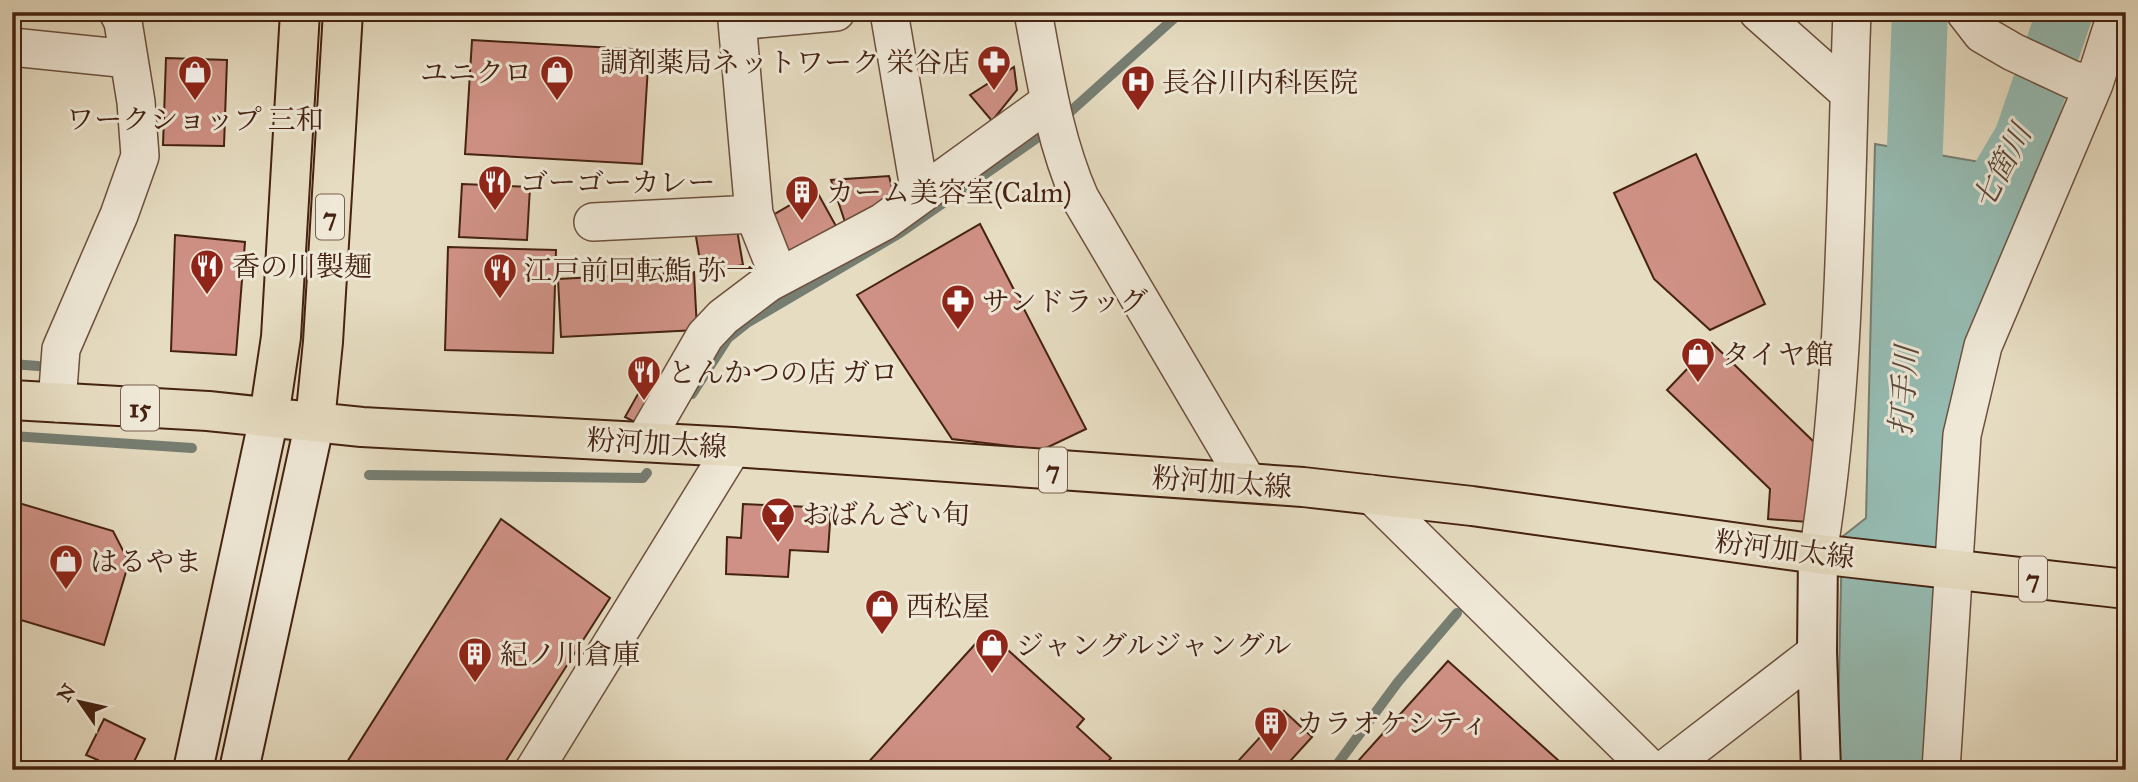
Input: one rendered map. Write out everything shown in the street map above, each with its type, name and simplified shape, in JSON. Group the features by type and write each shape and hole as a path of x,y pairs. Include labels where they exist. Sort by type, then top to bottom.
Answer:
{"main road":[{"name":"7","path":"268,417 281,337 300,12"},
{"name":"7","path":"315,421 322,350 343,12"},
{"name":"15","path":"12,400 268,417"},
{"name":"粉河加太線","path":"268,417 362,427 733,447 1371,494 1826,554 2126,589"}],"street":[{"path":"57,403 61,349 119,215 140,156 136,102 123,22 118,12"},
{"path":"779,277 754,214 737,21 836,12"},
{"path":"889,12 920,194"},
{"path":"1033,12 1053,115 1067,168 1080,198 1248,483"},
{"path":"1758,12 1849,93"},
{"path":"1821,770 1817,652 1826,554 1827,496 1840,359 1852,12"},
{"path":"1965,12 1982,34 2013,52 2084,82"},
{"path":"1941,770 1946,568 1962,435 1983,346 2084,82 2117,12"},
{"path":"12,47 129,59"},
{"path":"644,442 705,336 723,317 768,283 883,222 920,194 1053,115"},
{"path":"593,222 754,214"},
{"path":"193,770 268,417"},
{"path":"239,770 315,421"},
{"path":"534,770 733,447"},
{"path":"1371,494 1651,770"},
{"path":"1664,770 1817,652"}],"water":[{"path":"1875,144 2044,173 1961,364 1927,770 1837,770 1842,537 1866,518"}],"building":[{"name":"ユニクロ","path":"472,40 649,50 642,164 465,154"},
{"name":"ワークショップ 三和","path":"166,58 227,60 224,146 163,145"},
{"name":"調剤薬局ネットワーク 栄谷店","path":"1014,67 1017,90 992,121 970,95"},
{"path":"1696,154 1765,304 1710,330 1654,279 1614,193"},
{"path":"889,176 896,203 847,228 831,180"},
{"name":"ゴーゴーカレー","path":"462,184 530,187 527,240 459,237"},
{"name":"カーム美容室(Calm)","path":"816,190 836,226 787,253 768,218"},
{"path":"736,224 743,265 702,272 695,231"},
{"name":"サンドラッグ","path":"980,224 1086,429 1042,450 952,439 857,295"},
{"name":"香の川製麺","path":"175,235 245,242 236,355 171,351"},
{"name":"江戸前回転鮨 弥一","path":"448,247 556,250 553,353 445,350"},
{"path":"694,272 697,330 561,337 558,279"},
{"path":"1712,343 1814,442 1808,522 1768,519 1770,489 1667,390"},
{"path":"647,378 665,388 644,427 625,417"},
{"name":"はるやま","path":"12,501 113,531 129,562 104,645 21,620 12,647"},
{"name":"おばんざい旬","path":"743,504 831,508 828,552 790,550 788,577 726,574 727,537 741,538"},
{"name":"紀ノ川倉庫","path":"501,519 610,598 500,770 342,770"},
{"name":"ジャングルジャングル","path":"987,631 1084,719 1077,727 1111,758 1101,770 869,770 865,766"},
{"path":"1448,661 1569,770 1350,770"},
{"name":"カラオケシティ","path":"1284,711 1312,737 1282,770 1230,770"},
{"path":"104,719 145,739 130,770 94,770 98,760 86,755"}],"waterway":[{"path":"1061,120 1181,12"},
{"name":"打手川","path":"1912,227 1920,12"},
{"name":"七箇川","path":"1966,233 2022,138 2065,12"},
{"path":"692,394 728,338 747,323 900,233 1050,129"},
{"path":"12,364 38,366"},
{"path":"12,436 192,448"},
{"path":"369,475 643,478 647,473"},
{"path":"1333,770 1398,682 1457,613"}],"place":[{"name":"調剤薬局ネットワーク 栄谷店","path":"994,92"},
{"name":"ワークショップ 三和","path":"195,102"},
{"name":"ユニクロ","path":"557,102"},
{"name":"長谷川内科医院","path":"1138,112"},
{"name":"ゴーゴーカレー","path":"495,212"},
{"name":"カーム美容室(Calm)","path":"802,222"},
{"name":"香の川製麺","path":"207,296"},
{"name":"江戸前回転鮨 弥一","path":"500,300"},
{"name":"サンドラッグ","path":"958,331"},
{"name":"タイヤ館","path":"1698,384"},
{"name":"とんかつの店 ガロ","path":"644,402"},
{"name":"おばんざい旬","path":"778,544"},
{"name":"はるやま","path":"66,591"},
{"name":"西松屋","path":"882,636"},
{"name":"ジャングルジャングル","path":"992,675"},
{"name":"紀ノ川倉庫","path":"475,684"},
{"name":"カラオケシティ","path":"1271,753"}]}
